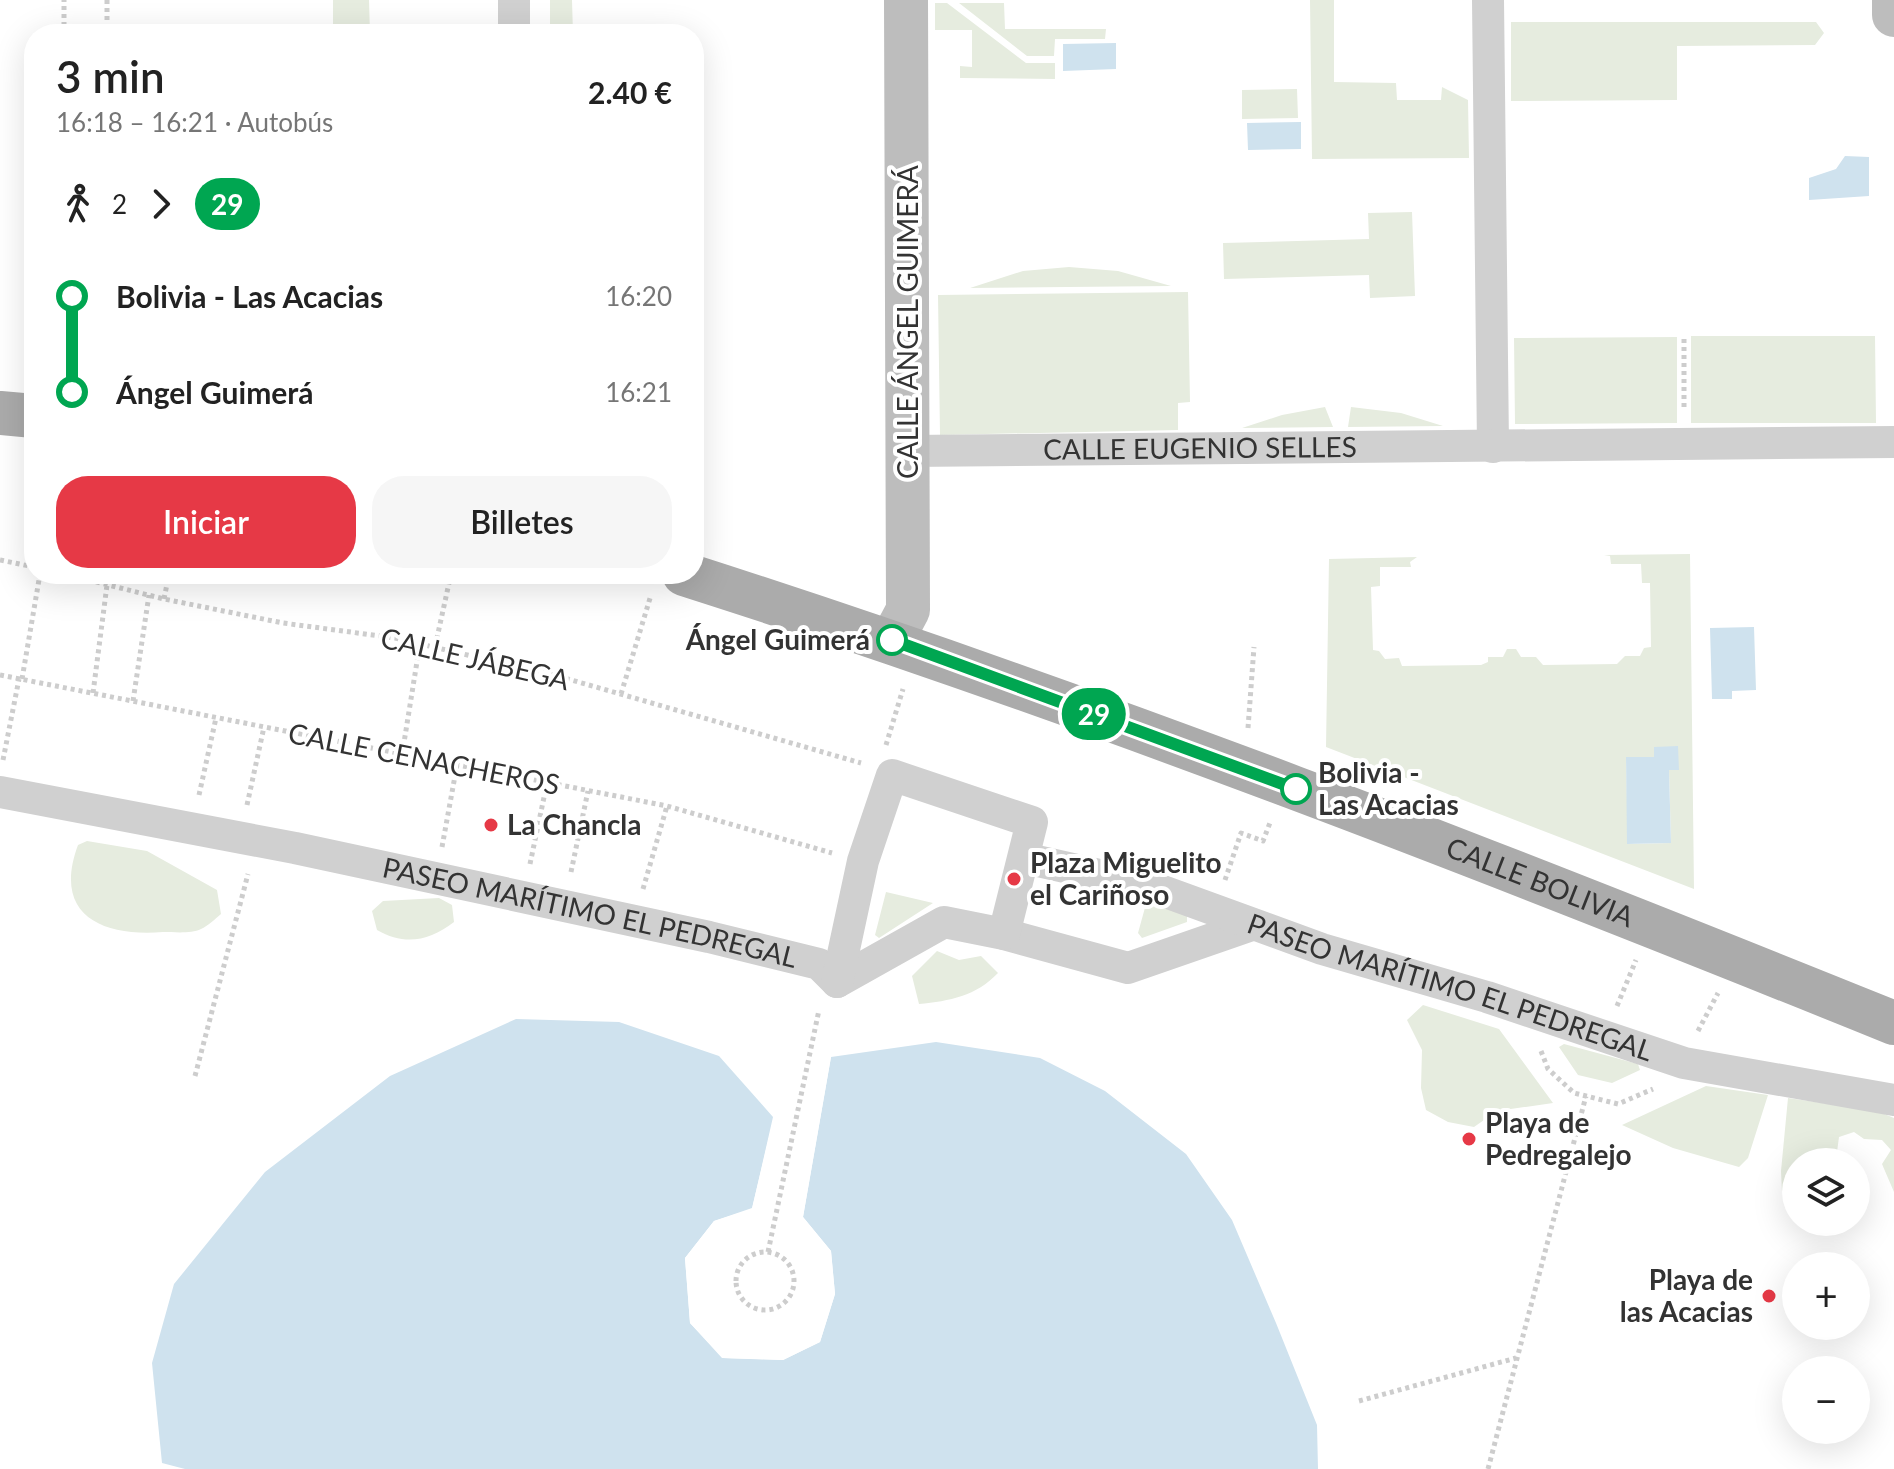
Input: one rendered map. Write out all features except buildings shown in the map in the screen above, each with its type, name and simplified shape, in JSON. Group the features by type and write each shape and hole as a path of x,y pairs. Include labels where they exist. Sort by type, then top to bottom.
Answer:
{"main road":[{"path":"0,413 24,415"},
{"name":"CALLE BOLIVIA","path":"684,584 904,644 1593,901 1894,1023"}],"street":[{"path":"514,0 514,24"},
{"name":"CALLE ÁNGEL GUIMERÁ","path":"904,644 908,610 906,0"},
{"path":"1488,0 1493,447"},
{"path":"1894,0 1894,15"},
{"name":"CALLE EUGENIO SELLES","path":"908,451 1894,442"},
{"path":"832,977 863,861 892,775 1032,822 1004,934"},
{"name":"PASEO MARÍTIMO EL PEDREGAL","path":"0,792 192,828 245,850 436,879 633,920 819,964 832,977 944,922 1004,934 1128,968 1252,925 1684,1063 1894,1100"},
{"path":"1024,858 1149,886 1252,925"}],"path":[{"path":"64,0 64,24"},
{"path":"107,0 107,24"},
{"path":"1684,339 1684,423"},
{"path":"0,560 24,565"},
{"path":"0,775 38,584"},
{"path":"164,599 167,584"},
{"path":"435,647 449,584"},
{"path":"621,694 667,584"},
{"path":"93,693 107,585"},
{"name":"CALLE JÁBEGA","path":"107,585 164,599 420,643 621,694 864,764"},
{"path":"133,701 149,595"},
{"path":"402,755 420,643"},
{"path":"885,748 904,644"},
{"path":"1248,728 1254,647"},
{"name":"CALLE CENACHEROS","path":"0,675 667,806 845,857"},
{"path":"192,828 216,718"},
{"path":"195,1076 245,850 264,727"},
{"path":"436,879 457,765"},
{"path":"523,897 547,783"},
{"path":"564,906 588,791"},
{"path":"633,920 667,806"},
{"path":"1214,911 1241,833 1263,841 1273,814"},
{"path":"1604,1038 1641,948"},
{"path":"768,1252 832,977"},
{"path":"1524,1010 1548,1069 1574,1093 1618,1104 1672,1081 1721,988"},
{"path":"1488,1469 1586,1096"},
{"path":"768,1252 780,1256 790,1266 794,1279 785,1301 765,1310 743,1300 736,1288 736,1274 742,1262 754,1254 768,1252"},
{"path":"1359,1401 1517,1357"}],"shaded area":[{"path":"333,0 369,0 370,24 333,24"},
{"path":"550,0 572,0 573,24 550,24"},
{"path":"1310,0 1334,0 1334,82 1396,83 1397,100 1441,100 1442,87 1468,100 1469,158 1312,159"},
{"path":"935,3 947,3 1026,63 1055,63 1055,79 960,78 960,66 972,67 972,30 935,30"},
{"path":"959,3 1004,3 1005,29 1106,29 1105,39 1055,39 1054,56 1027,56"},
{"path":"1511,22 1816,22 1824,33 1815,45 1677,46 1677,100 1511,101"},
{"path":"1297,89 1298,118 1242,119 1242,90"},
{"path":"1412,212 1415,296 1370,298 1369,275 1224,279 1223,243 1369,239 1368,213"},
{"path":"1069,267 1118,271 1171,286 970,288 1023,271"},
{"path":"1188,292 1190,402 1178,403 1178,430 940,435 938,295"},
{"path":"1691,336 1875,336 1876,423 1691,423"},
{"path":"1677,337 1677,423 1515,424 1514,338"},
{"path":"1325,407 1333,427 1242,428 1282,415"},
{"path":"1351,407 1401,413 1443,426 1348,427"},
{"path":"1690,554 1694,889 1326,747 1329,559 1417,557 1410,562 1411,567 1380,567 1380,586 1371,587 1373,650 1379,651 1385,659 1399,658 1402,666 1481,665 1488,662 1488,657 1503,657 1507,649 1516,649 1521,657 1536,657 1543,665 1617,664 1625,656 1640,656 1644,648 1651,647 1650,583 1642,583 1641,564 1611,564 1610,556 1604,555","holes":["1654,757 1669,770 1671,843 1628,844 1626,758"]},
{"path":"87,841 147,851 217,890 221,914 204,928 187,932 141,933 102,925 88,917 77,905 72,889 72,869 78,845"},
{"path":"886,892 933,903 879,938 875,935"},
{"path":"439,898 452,905 454,922 435,934 407,940 377,930 372,911 383,901"},
{"path":"1153,901 1187,914 1187,922 1142,938 1138,933 1146,904"},
{"path":"937,951 959,960 981,956 998,973 981,987 962,996 919,1004 912,976"},
{"path":"1423,1005 1499,1029 1553,1103 1497,1111 1474,1127 1448,1122 1426,1110 1421,1088 1422,1050 1407,1020"},
{"path":"1564,1044 1638,1064 1640,1070 1612,1083 1578,1075 1559,1047"},
{"path":"1706,1086 1768,1095 1748,1158 1739,1167 1673,1148 1622,1125"},
{"path":"1788,1098 1877,1111 1894,1118 1894,1192 1882,1164 1891,1150 1882,1140 1864,1139 1854,1132 1839,1137 1838,1148 1783,1148"}],"water":[{"path":"1116,43 1116,69 1063,71 1063,44"},
{"path":"1301,122 1301,149 1248,150 1247,123"},
{"path":"1845,156 1869,157 1869,196 1809,200 1809,178 1836,169"},
{"path":"1754,627 1756,690 1732,691 1732,699 1712,699 1710,628"},
{"path":"1678,746 1679,770 1669,770 1671,843 1627,844 1626,757 1654,757 1654,747"},
{"path":"516,1019 619,1022 719,1056 773,1117 752,1209 714,1221 685,1258 690,1323 722,1358 783,1360 820,1342 835,1294 831,1251 803,1217 831,1057 936,1042 1040,1058 1105,1091 1186,1154 1232,1220 1317,1425 1318,1469 185,1469 162,1463 152,1363 174,1284 265,1172 390,1076"}],"pier":[{"path":"828,1056 831,1057 803,1217 831,1251 835,1294 820,1342 783,1360 723,1358 690,1323 685,1258 714,1221 752,1208 775,1112 777,1118 756,1211 716,1224 689,1259 693,1322 724,1354 782,1356 817,1339 831,1294 827,1253 799,1217"}],"bus line":[{"name":"29","path":"892,640 1296,789"}],"place":[{"name":"Ángel Guimerá","path":"892,640"},
{"name":"Bolivia - Las Acacias","path":"1296,789"},
{"name":"La Chancla","path":"491,825"},
{"name":"Plaza Miguelito el Cariñoso","path":"1014,879"},
{"name":"Playa de Pedregalejo","path":"1469,1139"},
{"name":"Playa de las Acacias","path":"1769,1296"}]}
